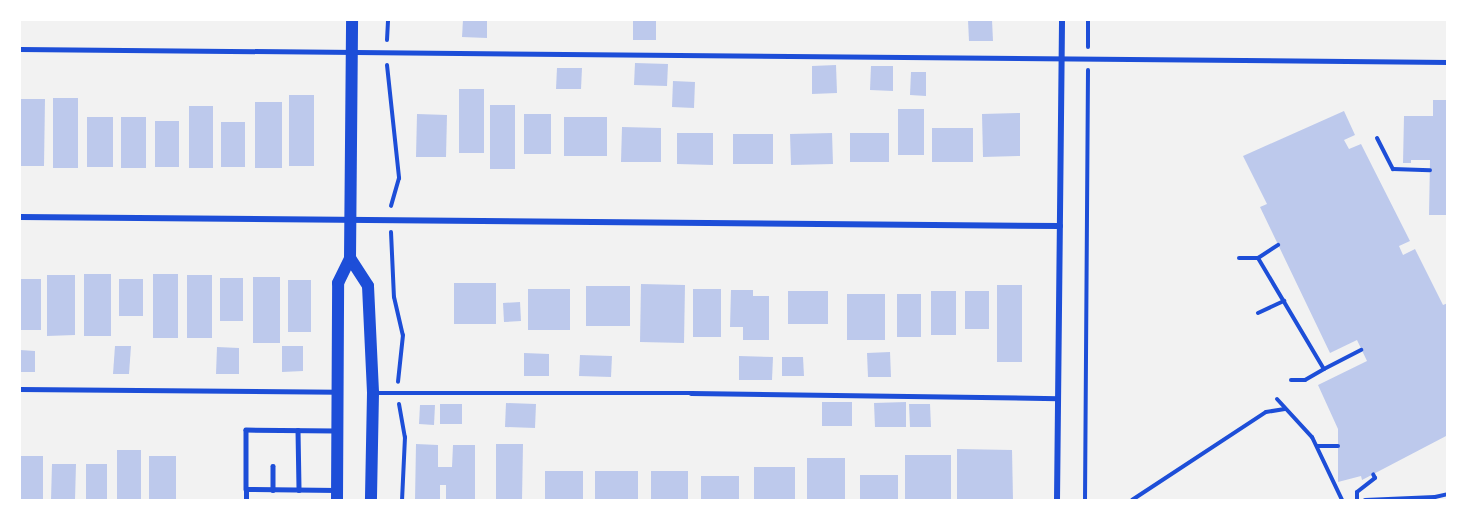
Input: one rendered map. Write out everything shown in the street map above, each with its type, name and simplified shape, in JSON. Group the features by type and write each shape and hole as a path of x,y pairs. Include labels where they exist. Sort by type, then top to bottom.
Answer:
{"main road":[{"path":"337,495 338,283 350,258 352,20"},
{"path":"350,258 368,286 373,393 371,501"}],"street":[{"path":"1057,501 1062,20"},
{"path":"20,217 1060,226"}],"lane":[{"path":"20,48 1448,62"},
{"path":"20,389 338,392"},
{"path":"373,393 692,393 1058,398"},
{"path":"246,501 246,430 338,431"},
{"path":"273,430 273,438"},
{"path":"298,430 299,490"},
{"path":"273,466 273,490"},
{"path":"246,489 299,490 337,495"}],"path":[{"path":"388,20 387,52 399,178 392,206"},
{"path":"1085,501 1088,20"},
{"path":"1377,138 1393,170 1430,170"},
{"path":"392,238 394,297 403,335 399,393 405,437 402,501"},
{"path":"1239,258 1258,258 1278,245"},
{"path":"1258,258 1324,369"},
{"path":"1258,313 1284,301"},
{"path":"1291,380 1305,380 1361,350"},
{"path":"1277,399 1300,422 1317,446 1342,501"},
{"path":"1132,501 1266,412 1285,409"},
{"path":"1317,446 1338,446"},
{"path":"1357,501 1357,492 1375,478 1373,474"},
{"path":"1365,501 1435,497 1448,494"}],"building":[{"path":"463,20 487,20 487,38 462,37"},
{"path":"633,20 656,20 656,40 633,40"},
{"path":"968,20 992,20 993,41 969,41"},
{"path":"635,63 668,64 667,86 634,85"},
{"path":"836,65 837,93 812,94 812,66"},
{"path":"871,66 893,66 893,91 870,90"},
{"path":"557,68 582,68 581,89 556,89"},
{"path":"911,72 926,72 926,96 910,95"},
{"path":"673,81 695,82 694,108 672,107"},
{"path":"459,89 484,89 484,153 459,153"},
{"path":"289,95 314,95 314,166 289,166"},
{"path":"53,98 78,98 78,168 53,168"},
{"path":"20,99 45,99 44,166 20,166"},
{"path":"1433,100 1448,100 1448,215 1429,215 1430,160 1411,160 1411,163 1403,163 1404,116 1433,116"},
{"path":"255,102 282,102 282,168 255,168"},
{"path":"490,105 515,105 515,169 490,169"},
{"path":"189,106 213,106 213,168 189,168"},
{"path":"898,109 924,109 924,155 898,155"},
{"path":"1344,111 1355,135 1344,140 1349,149 1361,144 1410,241 1399,246 1403,255 1415,249 1443,305 1448,303 1448,435 1362,480 1361,476 1338,482 1338,429 1318,385 1367,361 1357,340 1330,353 1260,207 1267,204 1243,156"},
{"path":"1020,113 1020,156 983,157 982,114"},
{"path":"417,114 447,115 446,157 416,157"},
{"path":"524,114 551,114 551,154 524,154"},
{"path":"87,117 113,117 113,167 87,167"},
{"path":"121,117 146,117 146,168 121,168"},
{"path":"564,117 607,117 607,156 564,156"},
{"path":"155,121 179,121 179,167 155,167"},
{"path":"221,122 245,122 245,167 221,167"},
{"path":"622,127 661,128 661,162 621,162"},
{"path":"932,128 973,128 973,162 932,162"},
{"path":"677,133 713,133 713,165 677,164"},
{"path":"832,133 833,164 791,165 790,134"},
{"path":"850,133 889,133 889,162 850,162"},
{"path":"733,134 773,134 773,164 733,164"},
{"path":"84,274 111,274 111,336 84,336"},
{"path":"153,274 178,274 178,338 153,338"},
{"path":"47,275 75,275 75,335 47,336"},
{"path":"187,275 212,275 212,338 187,338"},
{"path":"253,277 280,277 280,343 253,343"},
{"path":"220,278 243,278 243,321 220,321"},
{"path":"20,279 41,279 41,330 20,330"},
{"path":"119,279 143,279 143,316 119,316"},
{"path":"288,280 311,280 311,332 288,332"},
{"path":"454,283 496,283 496,324 454,324"},
{"path":"641,284 685,285 684,343 640,342"},
{"path":"997,285 1022,285 1022,362 997,362"},
{"path":"586,286 630,286 630,326 586,326"},
{"path":"528,289 570,289 570,330 528,330"},
{"path":"693,289 721,289 721,337 693,337"},
{"path":"731,290 753,290 753,296 769,296 769,340 743,340 743,327 730,327"},
{"path":"788,291 828,291 828,324 788,324"},
{"path":"931,291 956,291 956,335 931,335"},
{"path":"965,291 989,291 989,329 965,329"},
{"path":"847,294 885,294 885,340 847,340"},
{"path":"897,294 921,294 921,337 897,337"},
{"path":"520,302 521,321 504,322 503,303"},
{"path":"115,346 131,346 129,374 113,374"},
{"path":"282,346 303,346 303,371 282,372"},
{"path":"217,347 239,348 239,374 216,374"},
{"path":"20,350 35,351 35,372 20,372"},
{"path":"890,352 891,377 868,377 867,353"},
{"path":"524,353 549,354 549,376 524,376"},
{"path":"580,355 612,356 611,377 579,376"},
{"path":"739,356 773,357 772,380 739,380"},
{"path":"782,357 803,357 804,376 782,376"},
{"path":"822,402 852,402 852,426 822,426"},
{"path":"906,402 906,427 875,427 874,403"},
{"path":"506,403 536,404 535,428 505,427"},
{"path":"440,404 462,404 462,424 440,424"},
{"path":"909,404 930,404 931,427 910,427"},
{"path":"420,405 435,405 434,425 419,424"},
{"path":"416,444 438,445 438,467 452,467 453,445 475,445 475,500 446,500 446,485 440,485 440,500 415,500"},
{"path":"496,444 523,444 522,500 496,500"},
{"path":"957,449 1012,450 1013,500 957,500"},
{"path":"117,450 141,450 141,500 117,500"},
{"path":"905,455 951,455 951,500 905,500"},
{"path":"20,456 43,456 43,500 20,500"},
{"path":"149,456 176,456 176,500 149,500"},
{"path":"807,458 845,458 845,500 807,500"},
{"path":"52,464 76,464 75,500 51,500"},
{"path":"86,464 107,464 107,499 86,499"},
{"path":"754,467 795,467 795,500 754,500"},
{"path":"545,471 583,471 583,500 545,500"},
{"path":"595,471 638,471 638,500 595,500"},
{"path":"651,471 688,471 688,500 651,500"},
{"path":"860,475 898,475 898,500 860,500"},
{"path":"701,476 739,476 739,500 701,500"}]}
